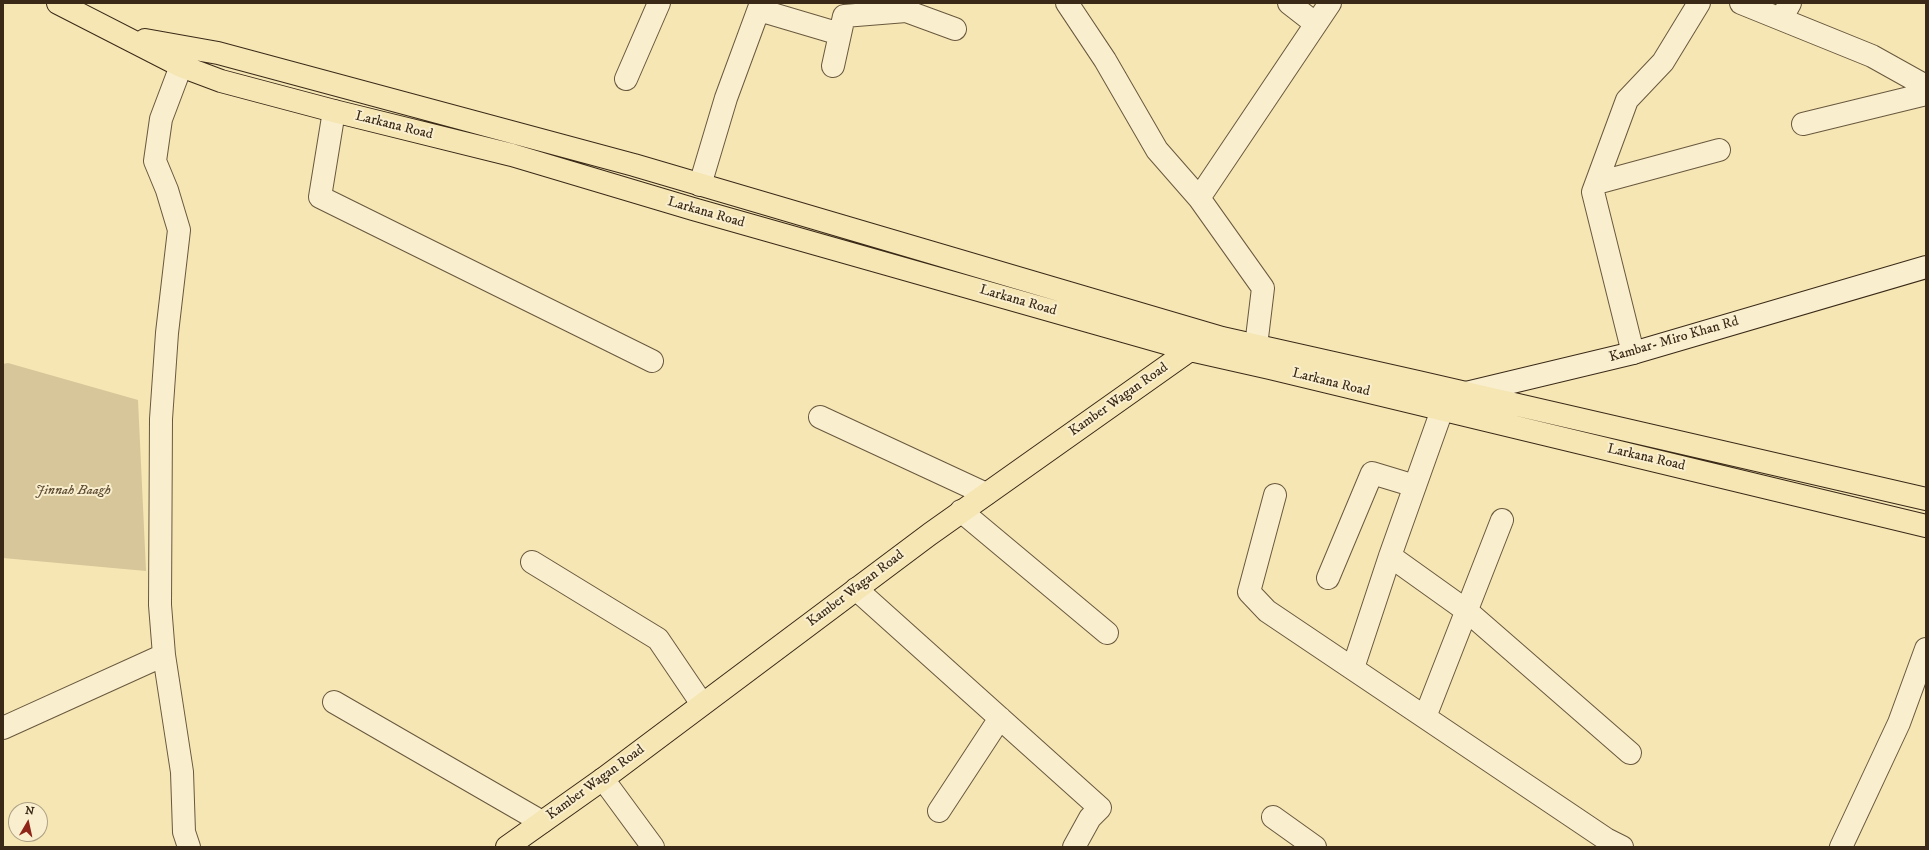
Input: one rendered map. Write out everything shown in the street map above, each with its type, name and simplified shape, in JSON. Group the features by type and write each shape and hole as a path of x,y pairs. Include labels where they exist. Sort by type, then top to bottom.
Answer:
{"main road":[{"name":"Larkana Road","path":"58,3 181,66 220,81 512,155 700,211 1190,350 1926,526"},
{"name":"Larkana Road","path":"122,36 218,53 700,184 1204,333 1926,500"},
{"name":"Kamber Wagan Road","path":"507,847 603,779 961,511 1190,350 1204,333"},
{"path":"1804,496 1810,473"}],"street":[{"path":"626,79 659,3"},
{"path":"1067,3 1105,60 1157,150 1199,198 1263,288 1256,346"},
{"path":"1288,3 1316,24"},
{"path":"1199,198 1330,3"},
{"path":"1633,353 1593,192 1627,100 1663,62 1699,3"},
{"path":"1741,3 1785,11 1924,85 1926,93 1803,124"},
{"path":"700,184 726,98 760,6 840,34"},
{"path":"833,66 844,16 906,11 955,29"},
{"path":"181,66 162,119 155,161 167,190 179,230 167,333 160,419 160,605 164,655 182,772 184,832 189,847"},
{"path":"334,111 320,197 652,361"},
{"path":"1597,183 1719,150"},
{"name":"Kambar- Miro Khan Rd","path":"1420,404 1633,353 1926,267"},
{"path":"1353,668 1390,556 1442,410"},
{"path":"820,417 986,494"},
{"path":"1328,578 1372,473 1415,486"},
{"path":"1275,496 1250,592 1267,610 1606,839 1622,847"},
{"path":"961,511 1107,634"},
{"path":"1425,717 1502,520"},
{"path":"1390,556 1466,611 1630,753"},
{"path":"532,562 658,639 702,704"},
{"path":"856,589 1100,808 1090,818 1074,847"},
{"path":"1841,847 1899,723 1926,649"},
{"path":"3,728 164,655"},
{"path":"334,702 542,822"},
{"path":"939,811 1000,718"},
{"path":"603,779 653,847"},
{"path":"1273,818 1315,847"}],"green space":[{"name":"Jinnah Baagh","path":"8,363 138,400 146,571 3,558 3,364"}]}
